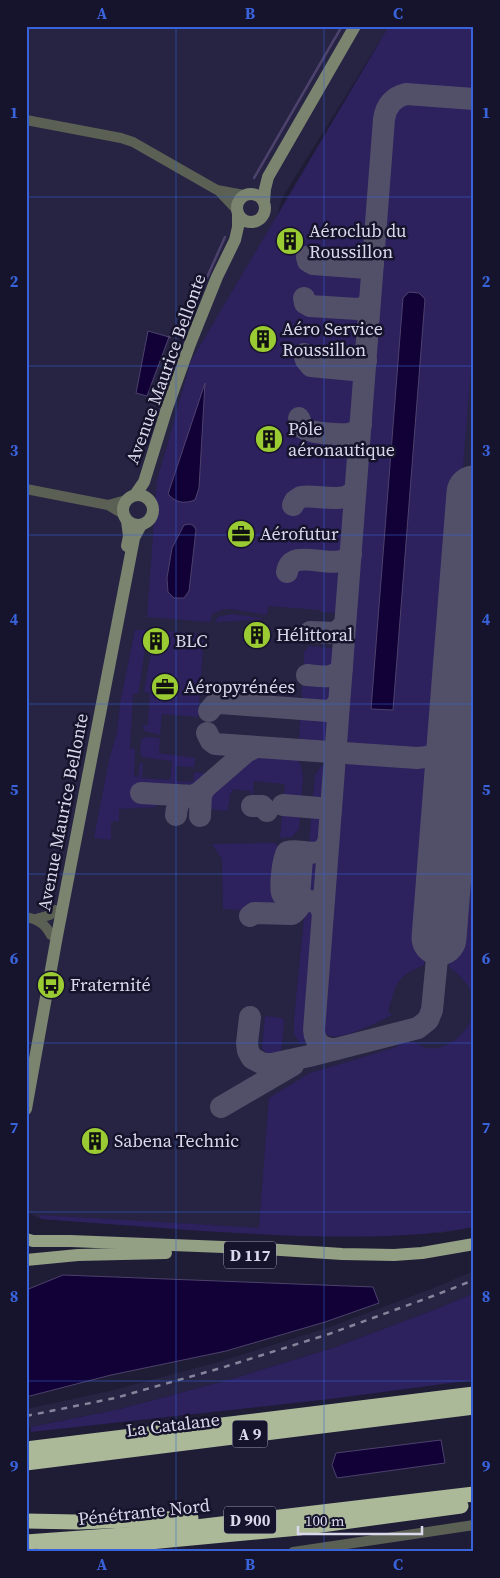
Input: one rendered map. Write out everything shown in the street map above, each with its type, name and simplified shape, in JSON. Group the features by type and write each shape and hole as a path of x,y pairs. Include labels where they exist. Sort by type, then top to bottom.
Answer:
{"highway":[{"name":"La Catalane","path":"26,1449 474,1394"},
{"name":"La Catalane","path":"26,1463 474,1407"},
{"path":"26,1520 77,1522 235,1517 466,1495"},
{"name":"Pénétrante Nord","path":"26,1542 137,1534 466,1495"},
{"name":"Pénétrante Nord","path":"43,1552 299,1528 474,1504"},
{"path":"134,1552 299,1528"}],"main road":[{"name":"D 117","path":"26,1239 40,1242 70,1241 394,1255 422,1253 474,1244"},
{"name":"D 117","path":"26,1260 78,1255 166,1253 352,1261 411,1260 474,1251"}],"street":[{"path":"238,212 238,201 268,177 355,26"},
{"path":"26,120 121,138 133,142 217,190 244,220 252,222 259,220 265,209 264,202 268,177"},
{"path":"217,190 258,196 264,202"},
{"name":"Avenue Maurice Bellonte","path":"137,498 190,344 217,277 235,240 238,227 238,212"},
{"name":"Avenue Maurice Bellonte","path":"235,240 252,222"},
{"path":"26,489 108,504 137,498 152,506 152,514 149,521 141,525 134,525 108,504"},
{"path":"125,518 122,506 137,498"},
{"name":"Avenue Maurice Bellonte","path":"26,1061 38,1012 129,536 125,518"},
{"name":"Avenue Maurice Bellonte","path":"26,1109 59,926 134,538 141,525"},
{"path":"31,918 50,915 56,910"},
{"path":"31,918 44,924 52,935"},
{"path":"293,1552 474,1525"}],"shaded area":[{"path":"26,26 474,26 474,1227 441,1233 256,1234 41,1219 26,1212","holes":["380,42 243,334 282,198"]},
{"path":"389,26 474,26 474,92 408,88 394,93 384,105 380,114 338,610 336,613 268,606 267,615 224,609 212,614 210,622 147,617 157,481 191,361"},
{"path":"408,99 474,104 474,327 443,721 435,740 428,746 415,751 358,747 347,741 342,730 392,112 398,105"},
{"path":"409,292 419,293 425,299 393,710 371,709 403,298"},
{"path":"148,331 169,337 147,396 136,393"},
{"path":"205,383 199,488 195,500 180,502 168,494"},
{"path":"190,524 196,530 189,591 184,598 174,598 168,592 167,578 172,548 184,525"},
{"path":"232,614 267,619 215,622 218,617"},
{"path":"135,630 148,630 138,694 133,694 130,748 135,749 134,776 138,777 140,763 143,763 142,778 170,780 172,761 142,757 140,752 141,740 145,737 160,738 159,753 195,758 194,767 176,766 176,781 193,782 194,772 209,774 238,752 192,791 187,788 186,784 181,783 180,789 162,788 162,783 155,783 155,790 141,790 141,795 157,797 156,807 119,809 119,821 111,822 111,840 94,838 110,756 117,733 120,704"},
{"path":"155,630 204,634 198,717 162,714 160,735 145,731 142,725 148,725 150,693 144,692"},
{"path":"474,638 474,1227 409,1235 299,1236 41,1219 39,1215 259,1228 269,1098 310,1073 397,1047 397,1044 402,1043 412,1042 432,1049 437,1048 447,1045 463,1033 472,1015 472,996 466,983 449,967"},
{"path":"310,646 331,648 335,651 335,666 329,670 307,669 304,664 304,652"},
{"path":"306,681 329,682 333,688 333,702 327,705 306,704 302,692"},
{"path":"302,716 327,717 330,719 330,732 323,741 312,745 305,745 299,742 300,719"},
{"path":"255,753 291,755 298,760 301,766 303,777 299,829 292,837 280,838 285,784 254,781 253,795 251,791 233,789 232,793 230,793 227,811 203,808 204,799"},
{"path":"358,760 417,765 428,771 432,776 438,792 424,965 407,973 398,982 388,1011 392,1015 360,1030 341,1036 334,1036 328,1035 320,1026 340,773 348,763"},
{"path":"322,765 327,777 321,845 311,847 309,844 315,775"},
{"path":"274,843 280,850 275,906 246,905 242,910 223,909 222,859 212,844"},
{"path":"297,858 294,893 290,892 287,886 290,860"},
{"path":"313,859 320,864 318,890 313,895 308,894 305,889 308,862"},
{"path":"305,908 315,909 316,913 307,1037 304,1043 300,1043 294,1034 294,1019"},
{"path":"265,1016 282,1018 284,1022 281,1051 273,1055 266,1053 262,1048"},
{"path":"474,1271 474,1293 440,1308 333,1348 228,1380 120,1409 26,1428 26,1409 114,1390 218,1362 327,1328"},
{"path":"63,1275 373,1287 379,1303 325,1322 226,1351 111,1375 26,1397 26,1290"},
{"path":"474,1293 474,1380 330,1399 31,1432 31,1427 120,1409 228,1380 333,1348"},
{"path":"441,1440 445,1463 337,1478 332,1465 336,1453"}],"waterway":[{"path":"254,178 342,26"},
{"path":"169,337 183,331 225,237"}],"taxiway":[{"path":"335,1049 326,1048 320,1044 314,1030 384,119 386,110 391,103 397,97 406,94 474,99"},
{"path":"307,257 308,261 313,264 367,268 373,264"},
{"path":"304,298 305,303 310,306 358,309 366,307 370,301"},
{"path":"304,354 311,366 353,370 359,368 366,361"},
{"path":"299,418 303,428 327,434 352,433 357,431 361,424"},
{"path":"293,505 301,497 337,498 344,497 355,490"},
{"path":"473,505 474,500"},
{"path":"287,572 291,564 297,560 336,562 344,560 351,554"},
{"path":"310,632 336,633 345,624"},
{"path":"307,675 331,676 342,668"},
{"path":"209,711 214,705 220,703 328,711 339,702"},
{"path":"207,733 215,744 417,758 428,757 442,752 452,736 456,719"},
{"path":"141,793 193,796 246,752 256,747"},
{"path":"200,816 201,795 204,789"},
{"path":"176,815 179,802 189,796"},
{"path":"283,805 331,809"},
{"path":"252,806 262,806 267,811"},
{"path":"323,912 317,902 287,898 281,889 284,860 287,852 311,853 321,851 328,842"},
{"path":"298,908 302,859 306,854 310,853"},
{"path":"250,916 254,913 292,914 306,900 303,898"},
{"path":"250,1017 248,1051 252,1058 263,1064 272,1064 309,1056 418,1028 428,1020 432,1010 439,938"},
{"path":"221,1107 293,1065"}],"runway":[{"path":"439,938 474,493"}],"railway":[{"path":"26,1416 115,1398 221,1368 329,1334 474,1280"}],"place":[{"name":"Aéroclub du Roussillon","path":"290,241"},
{"name":"Aéro Service Roussillon","path":"263,339"},
{"name":"Pôle aéronautique","path":"269,439"},
{"name":"Aérofutur","path":"241,534"},
{"name":"Hélittoral","path":"257,635"},
{"name":"BLC","path":"156,641"},
{"name":"Aéropyrénées","path":"165,687"},
{"name":"Fraternité","path":"51,985"},
{"name":"Sabena Technic","path":"95,1141"}]}
